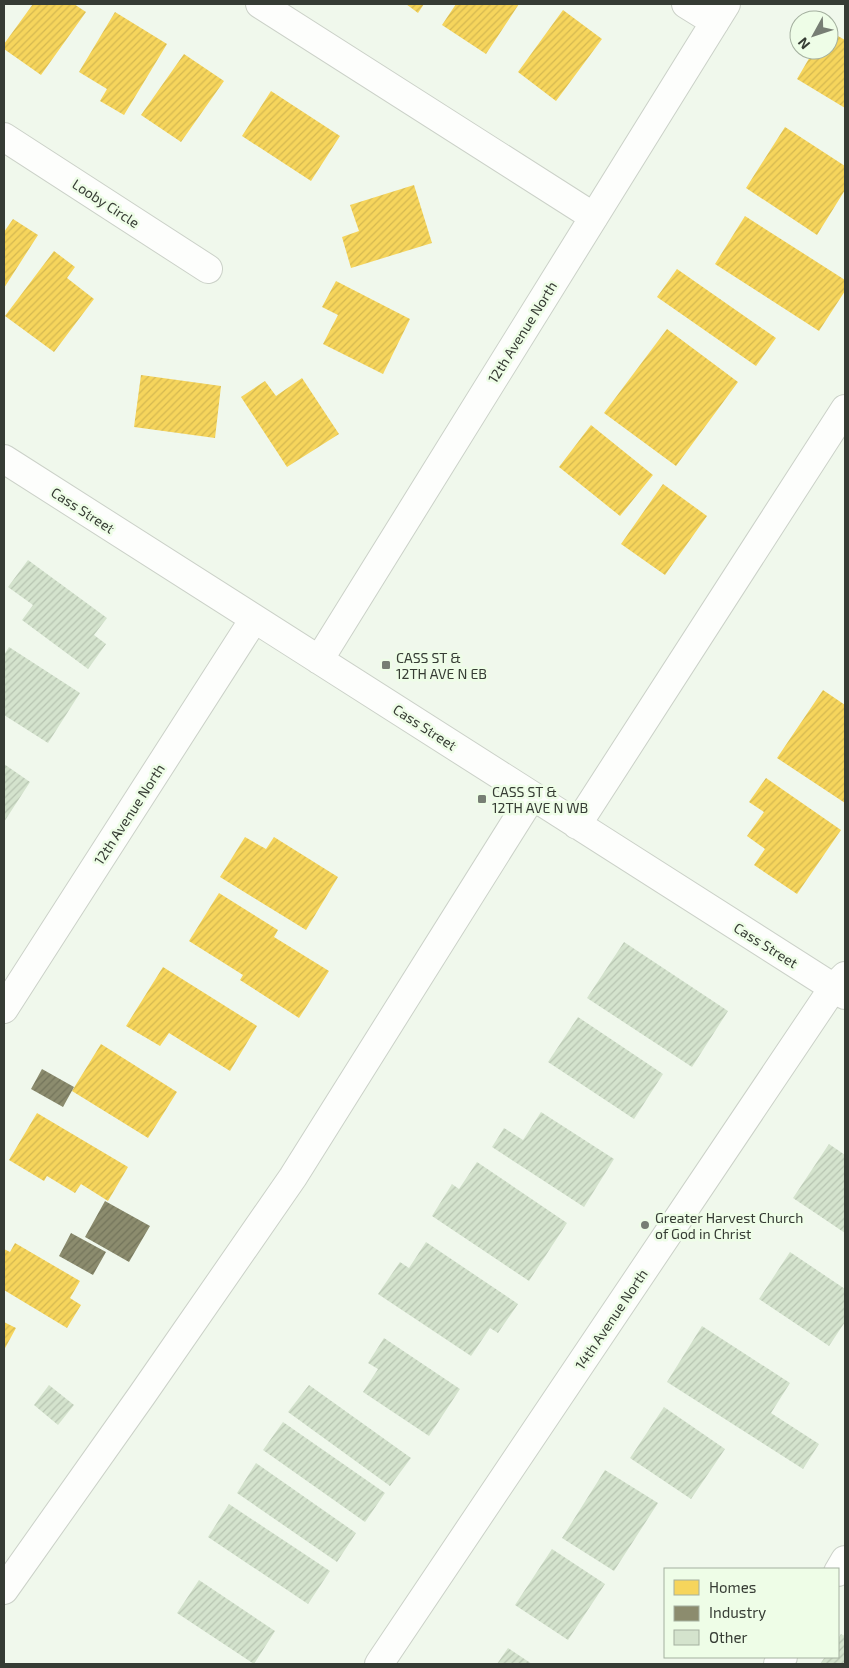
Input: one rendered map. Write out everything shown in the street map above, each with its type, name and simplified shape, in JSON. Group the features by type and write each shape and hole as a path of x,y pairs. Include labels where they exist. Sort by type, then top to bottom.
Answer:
{"street":[{"path":"260,4 594,217"},
{"path":"686,4 720,13"},
{"name":"12th Avenue North","path":"319,660 720,13"},
{"name":"Looby Circle","path":"4,137 208,268"},
{"path":"577,825 845,409"},
{"name":"Cass Street","path":"4,459 577,825 841,986"},
{"name":"12th Avenue North","path":"4,1009 254,619"},
{"path":"4,1590 142,1395 293,1176 532,796"},
{"name":"14th Avenue North","path":"379,1664 841,986"}],"building: Homes":[{"path":"33,4 74,4 86,12 41,75 4,49 4,44"},
{"path":"406,4 424,4 418,13"},
{"path":"456,4 519,4 486,54 442,25"},
{"path":"563,10 602,39 556,101 518,72"},
{"path":"115,12 167,44 124,115 100,101 107,89 79,72"},
{"path":"839,37 845,40 845,108 797,79 808,60 839,60"},
{"path":"184,54 224,81 181,142 141,115"},
{"path":"271,91 340,136 311,181 242,136"},
{"path":"785,127 845,166 845,190 817,235 746,188"},
{"path":"414,185 432,243 351,268 342,237 359,231 350,205"},
{"path":"745,216 845,280 845,291 819,331 715,264"},
{"path":"13,219 38,235 4,288 4,232"},
{"path":"54,251 75,267 67,278 94,299 54,352 5,316"},
{"path":"677,269 776,338 756,366 657,297"},
{"path":"336,281 410,319 383,374 323,344 338,315 322,307"},
{"path":"667,329 738,382 676,466 604,413"},
{"path":"141,375 221,386 215,438 134,427"},
{"path":"302,378 339,434 287,467 241,397 265,381 276,396"},
{"path":"591,425 653,475 620,516 559,467"},
{"path":"663,484 707,516 665,575 621,544"},
{"path":"823,690 845,705 845,803 777,758"},
{"path":"766,778 841,830 797,894 754,865 765,849 747,836 764,812 749,802"},
{"path":"245,837 266,849 274,837 338,877 306,930 220,877"},
{"path":"219,893 278,930 274,937 329,971 299,1018 240,980 243,975 189,941"},
{"path":"163,967 257,1026 230,1071 169,1033 160,1046 126,1026"},
{"path":"101,1044 177,1092 148,1138 72,1091"},
{"path":"37,1113 128,1167 108,1201 81,1184 75,1193 47,1176 44,1181 9,1160"},
{"path":"15,1243 80,1281 70,1298 81,1305 67,1328 4,1290 4,1249 10,1252"},
{"path":"4,1322 16,1328 4,1350"}],"building: Industry":[{"path":"42,1069 74,1087 63,1107 31,1089"},
{"path":"105,1201 150,1226 129,1262 85,1237"},
{"path":"71,1233 106,1252 93,1275 59,1256"}],"building: Other":[{"path":"28,560 107,618 94,635 106,644 88,669 22,620 33,605 8,587"},
{"path":"9,647 80,693 48,743 4,715 4,655"},
{"path":"4,764 30,782 4,822"},
{"path":"624,942 728,1011 692,1067 587,998"},
{"path":"578,1017 663,1074 634,1119 548,1062"},
{"path":"541,1112 614,1159 584,1207 492,1147 504,1128 523,1140"},
{"path":"829,1144 845,1155 845,1233 793,1198"},
{"path":"477,1162 567,1223 529,1281 432,1216 452,1184 459,1189"},
{"path":"426,1242 518,1304 498,1333 490,1328 471,1356 378,1294 400,1262 409,1268"},
{"path":"790,1252 845,1289 845,1322 829,1346 759,1299"},
{"path":"702,1326 790,1383 771,1413 819,1444 803,1469 667,1382"},
{"path":"384,1338 460,1389 429,1436 363,1392 378,1369 368,1363"},
{"path":"49,1385 74,1405 58,1425 34,1405"},
{"path":"309,1385 411,1458 390,1486 288,1412"},
{"path":"664,1407 725,1449 691,1499 630,1458"},
{"path":"283,1422 385,1493 365,1522 263,1450"},
{"path":"256,1463 356,1533 337,1562 237,1493"},
{"path":"605,1470 658,1503 614,1571 562,1538"},
{"path":"229,1504 330,1571 308,1604 208,1537"},
{"path":"552,1549 605,1584 568,1640 515,1605"},
{"path":"199,1580 275,1631 254,1664 177,1613"},
{"path":"841,1634 845,1636 845,1664 820,1664 824,1658 839,1658 839,1637"},
{"path":"508,1648 532,1664 497,1664"}],"place":[{"name":"CASS ST & 12TH AVE N EB","path":"386,665"},
{"name":"CASS ST & 12TH AVE N WB","path":"482,799"},
{"name":"Greater Harvest Church of God in Christ","path":"645,1225"}]}
